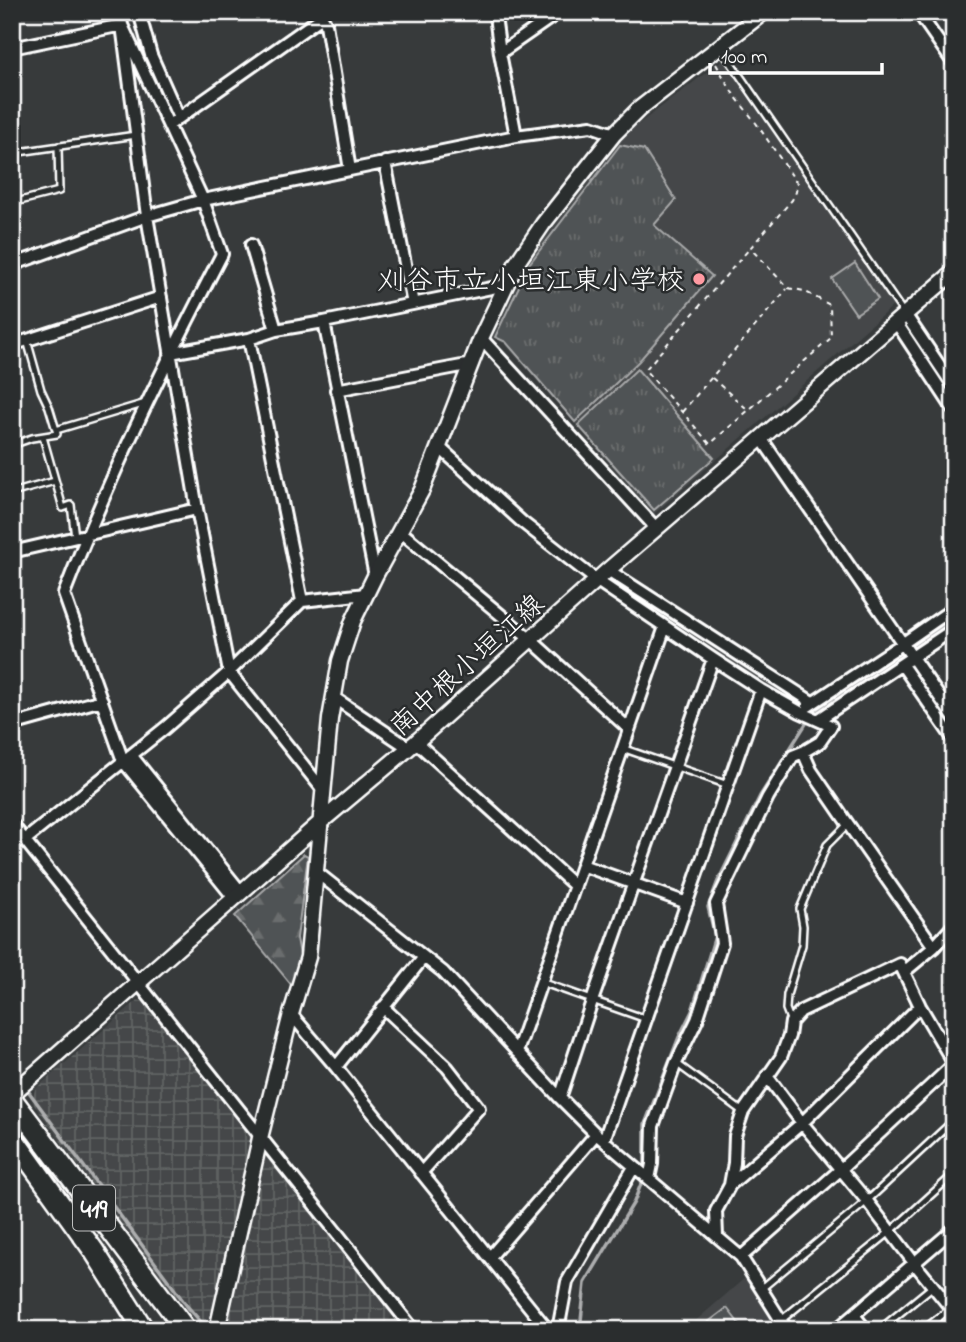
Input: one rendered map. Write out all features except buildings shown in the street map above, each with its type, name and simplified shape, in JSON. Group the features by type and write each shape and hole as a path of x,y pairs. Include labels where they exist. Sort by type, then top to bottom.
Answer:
{"highway":[{"name":"419","path":"12,1096 181,1324"},
{"name":"419","path":"12,1137 94,1251 145,1330"}],"street":[{"path":"120,12 147,216 197,509 229,672 323,790"},
{"path":"139,12 151,55 179,118"},
{"path":"493,12 516,136"},
{"path":"500,53 559,12"},
{"path":"217,1330 260,1138 308,957 333,697 340,661 353,621 422,490 481,338 516,264 543,224 614,134 639,109 764,12"},
{"path":"918,12 954,64"},
{"path":"169,125 321,15 326,24 350,170"},
{"path":"12,48 122,25"},
{"path":"122,25 203,200 222,254 146,403 87,535 64,594 102,700 127,758 237,895"},
{"path":"12,265 147,216 203,200 516,136 592,126 614,134"},
{"path":"385,162 413,304"},
{"path":"251,245 276,330"},
{"name":"南中根小垣江線","path":"12,1096 596,580 954,272"},
{"path":"170,353 506,285"},
{"path":"12,345 161,297"},
{"path":"901,318 954,387"},
{"path":"901,318 954,410"},
{"path":"324,322 375,576"},
{"path":"481,338 656,528"},
{"path":"249,339 302,601"},
{"path":"336,390 471,363"},
{"path":"761,438 954,718"},
{"path":"439,447 522,522 596,580 761,690 831,726 820,742 793,756 768,797 716,904 722,943 696,1020 676,1063 653,1126 649,1179"},
{"path":"12,552 197,509"},
{"path":"400,531 531,640 629,729"},
{"path":"608,570 812,702"},
{"path":"25,840 229,672 302,601 366,594"},
{"path":"802,713 812,702 903,645 954,608"},
{"path":"517,1052 665,627"},
{"path":"818,720 954,629"},
{"path":"560,1098 713,659"},
{"path":"902,665 954,740"},
{"path":"490,1258 600,1137 646,1019 761,690"},
{"path":"333,697 412,745 575,886"},
{"path":"12,725 102,700"},
{"path":"803,752 811,770 934,947"},
{"path":"12,824 414,1330"},
{"path":"582,865 687,903"},
{"path":"315,871 443,972 600,1137 741,1257 784,1326"},
{"path":"904,972 934,947 954,925"},
{"path":"336,1067 424,957"},
{"path":"717,1236 716,1211 730,1185 735,1136 743,1112 781,1056 791,1022 801,1011 900,964 920,1006 954,1064 741,1257"},
{"path":"730,1185 802,1123 920,1006"},
{"path":"383,1007 447,1067 479,1108 421,1172"},
{"path":"291,1014 548,1330"},
{"path":"767,1076 952,1310"},
{"path":"558,1330 567,1282 634,1167"},
{"path":"836,1330 954,1229"},
{"path":"854,1315 866,1330"}],"lane":[{"path":"715,51 901,318"},
{"path":"12,153 136,135"},
{"path":"12,203 59,191 58,146"},
{"path":"12,445 32,438 57,435 27,340"},
{"path":"56,430 146,403"},
{"path":"43,437 63,508 71,505 75,537"},
{"path":"12,493 55,481"},
{"path":"622,748 728,785"},
{"path":"791,1022 786,1009 787,995 802,945 800,909 827,845 848,824"},
{"path":"541,982 646,1019"},
{"path":"676,1063 743,1112"},
{"path":"761,1289 867,1200 954,1120"},
{"path":"784,1326 954,1174"},
{"path":"879,1330 933,1286"},
{"path":"923,1330 952,1310"}],"path":[{"path":"715,51 732,92 797,183 792,200 750,248 645,370 710,444 831,338 830,306 804,290 788,288 750,248"},
{"path":"682,412 788,288"},
{"path":"711,377 749,411"}],"shaded area":[{"name":"刈谷市立小垣江東小学校","path":"724,59 894,305 654,514 505,344 493,337 534,253 628,132"},
{"path":"138,1000 144,1002 393,1316 376,1330 202,1330 156,1272 32,1102 35,1089"},
{"path":"746,1277 780,1330 685,1330"}],"green space":[{"path":"620,145 644,150 676,200 654,225 712,276 639,361 575,422 506,342 495,337 530,263"},
{"path":"855,263 878,299 856,314 832,279"},
{"path":"637,369 714,458 654,510 578,425"},
{"path":"304,854 308,856 297,938 300,955 293,987 235,916"},
{"path":"727,1308 744,1330 712,1330 707,1323"}],"waterway":[{"path":"645,1170 645,1124 692,1011 715,936 708,907 760,796 814,711 954,619"},
{"path":"12,1069 21,1082"},
{"path":"26,1088 187,1306 208,1330"},
{"path":"580,1330 585,1283 634,1202 641,1184"}],"place":[{"name":"刈谷市立小垣江東小学校","path":"699,279"}]}
